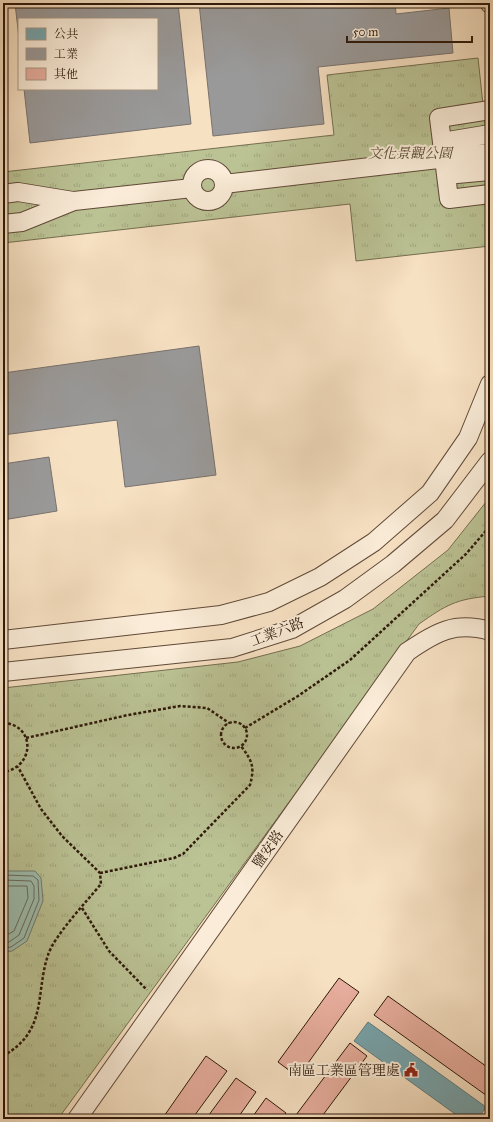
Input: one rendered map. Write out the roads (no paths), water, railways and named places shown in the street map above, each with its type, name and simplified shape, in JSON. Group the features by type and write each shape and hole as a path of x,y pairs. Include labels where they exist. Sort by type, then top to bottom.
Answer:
{"street":[{"path":"490,110 439,118 448,199 490,194"},
{"path":"444,158 490,134"},
{"path":"3,194 18,192 74,201 192,188 194,193 202,200 213,201 222,194 224,184 490,152"},
{"path":"444,158 490,171"},
{"path":"3,224 22,222 74,201"},
{"path":"3,640 221,615 269,602 320,576 374,542 430,493 468,438 490,384"},
{"name":"工業六路","path":"3,672 232,648 292,629 345,599 393,564 445,520 490,461"},
{"name":"鹽安路","path":"77,1119 407,652 429,637 452,627 473,626 490,631"}],"water":[{"path":"3,871 35,871 41,878 43,901 27,941 12,951 3,952"}],"place":[{"name":"南區工業區管理處","path":"411,1070"}],"park label":[{"name":"文化景觀公園","path":"410,153"}]}
